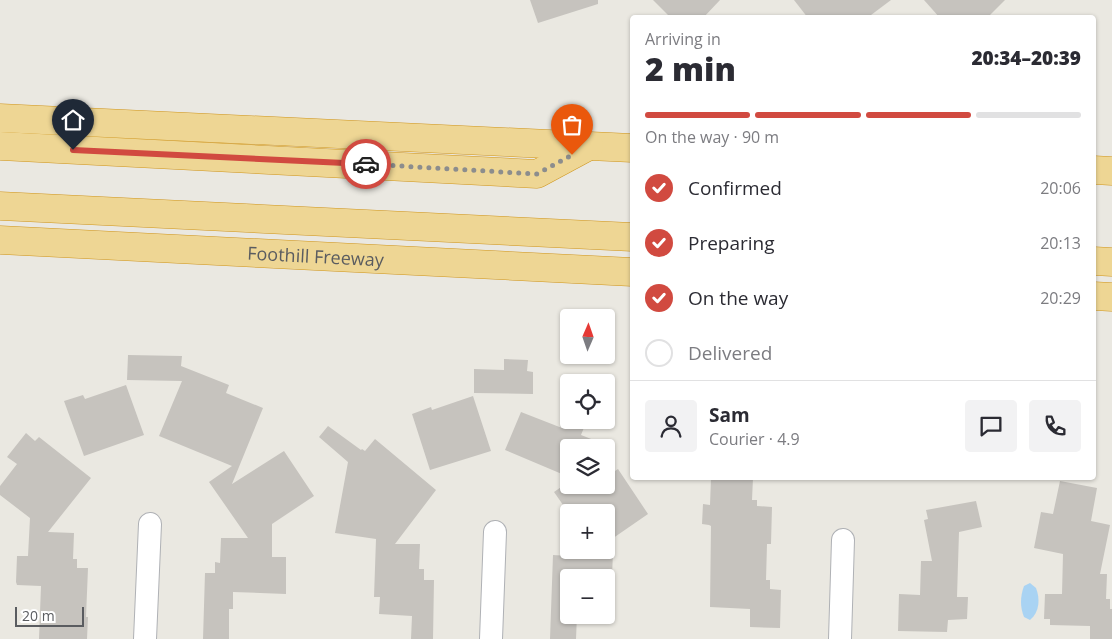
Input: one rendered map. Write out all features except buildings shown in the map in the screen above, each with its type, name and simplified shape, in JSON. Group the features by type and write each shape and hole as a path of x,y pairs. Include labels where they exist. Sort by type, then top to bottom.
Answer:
{"highway":[{"path":"0,118 630,148"},
{"path":"0,146 537,174 590,146"},
{"path":"1096,170 1112,170"},
{"path":"0,206 630,237"},
{"name":"Foothill Freeway","path":"0,240 630,272"},
{"path":"1096,261 1112,262"},
{"path":"1096,296 1112,297"}],"street":[{"path":"145,639 150,524"},
{"path":"491,639 496,532"},
{"path":"840,639 844,540"}],"water":[{"path":"1030,583 1036,588 1038,600 1036,613 1030,620 1024,617 1021,602 1024,586"}],"way so far":[{"path":"366,164 537,174 572,155"}],"route":[{"path":"73,150 366,164"}]}
